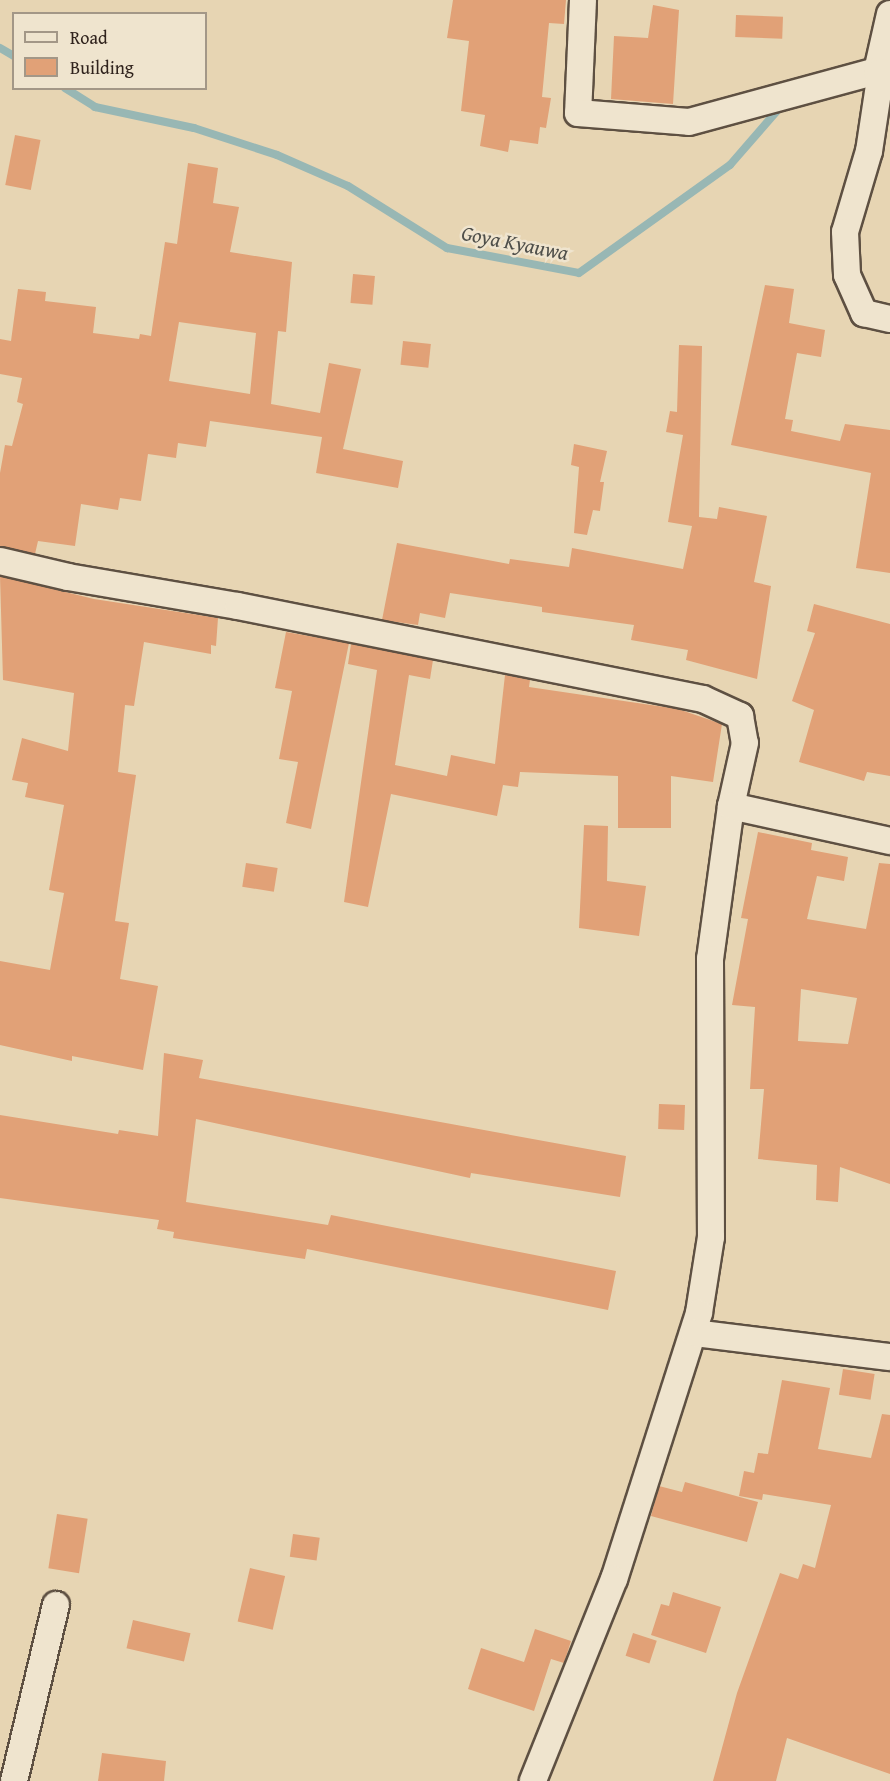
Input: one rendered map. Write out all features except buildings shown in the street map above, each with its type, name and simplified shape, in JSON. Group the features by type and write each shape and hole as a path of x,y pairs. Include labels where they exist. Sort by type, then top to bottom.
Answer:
{"street":[{"path":"583,0 578,112 688,122 877,71"},
{"path":"877,71 890,14"},
{"path":"877,71 881,72 869,151 845,232 847,275 864,313 890,319"},
{"path":"0,561 68,577 238,606 704,699 740,716 745,743 731,806 710,959 711,1237 694,1333 614,1579 533,1781"},
{"path":"731,806 890,841"},
{"path":"694,1333 890,1357"},
{"path":"14,1781 56,1605"}],"waterway":[{"name":"Goya Kyauwa","path":"0,48 12,55"},
{"name":"Goya Kyauwa","path":"68,90 95,107 194,128 277,155 348,186 447,248 579,273 730,165 783,104"}]}
